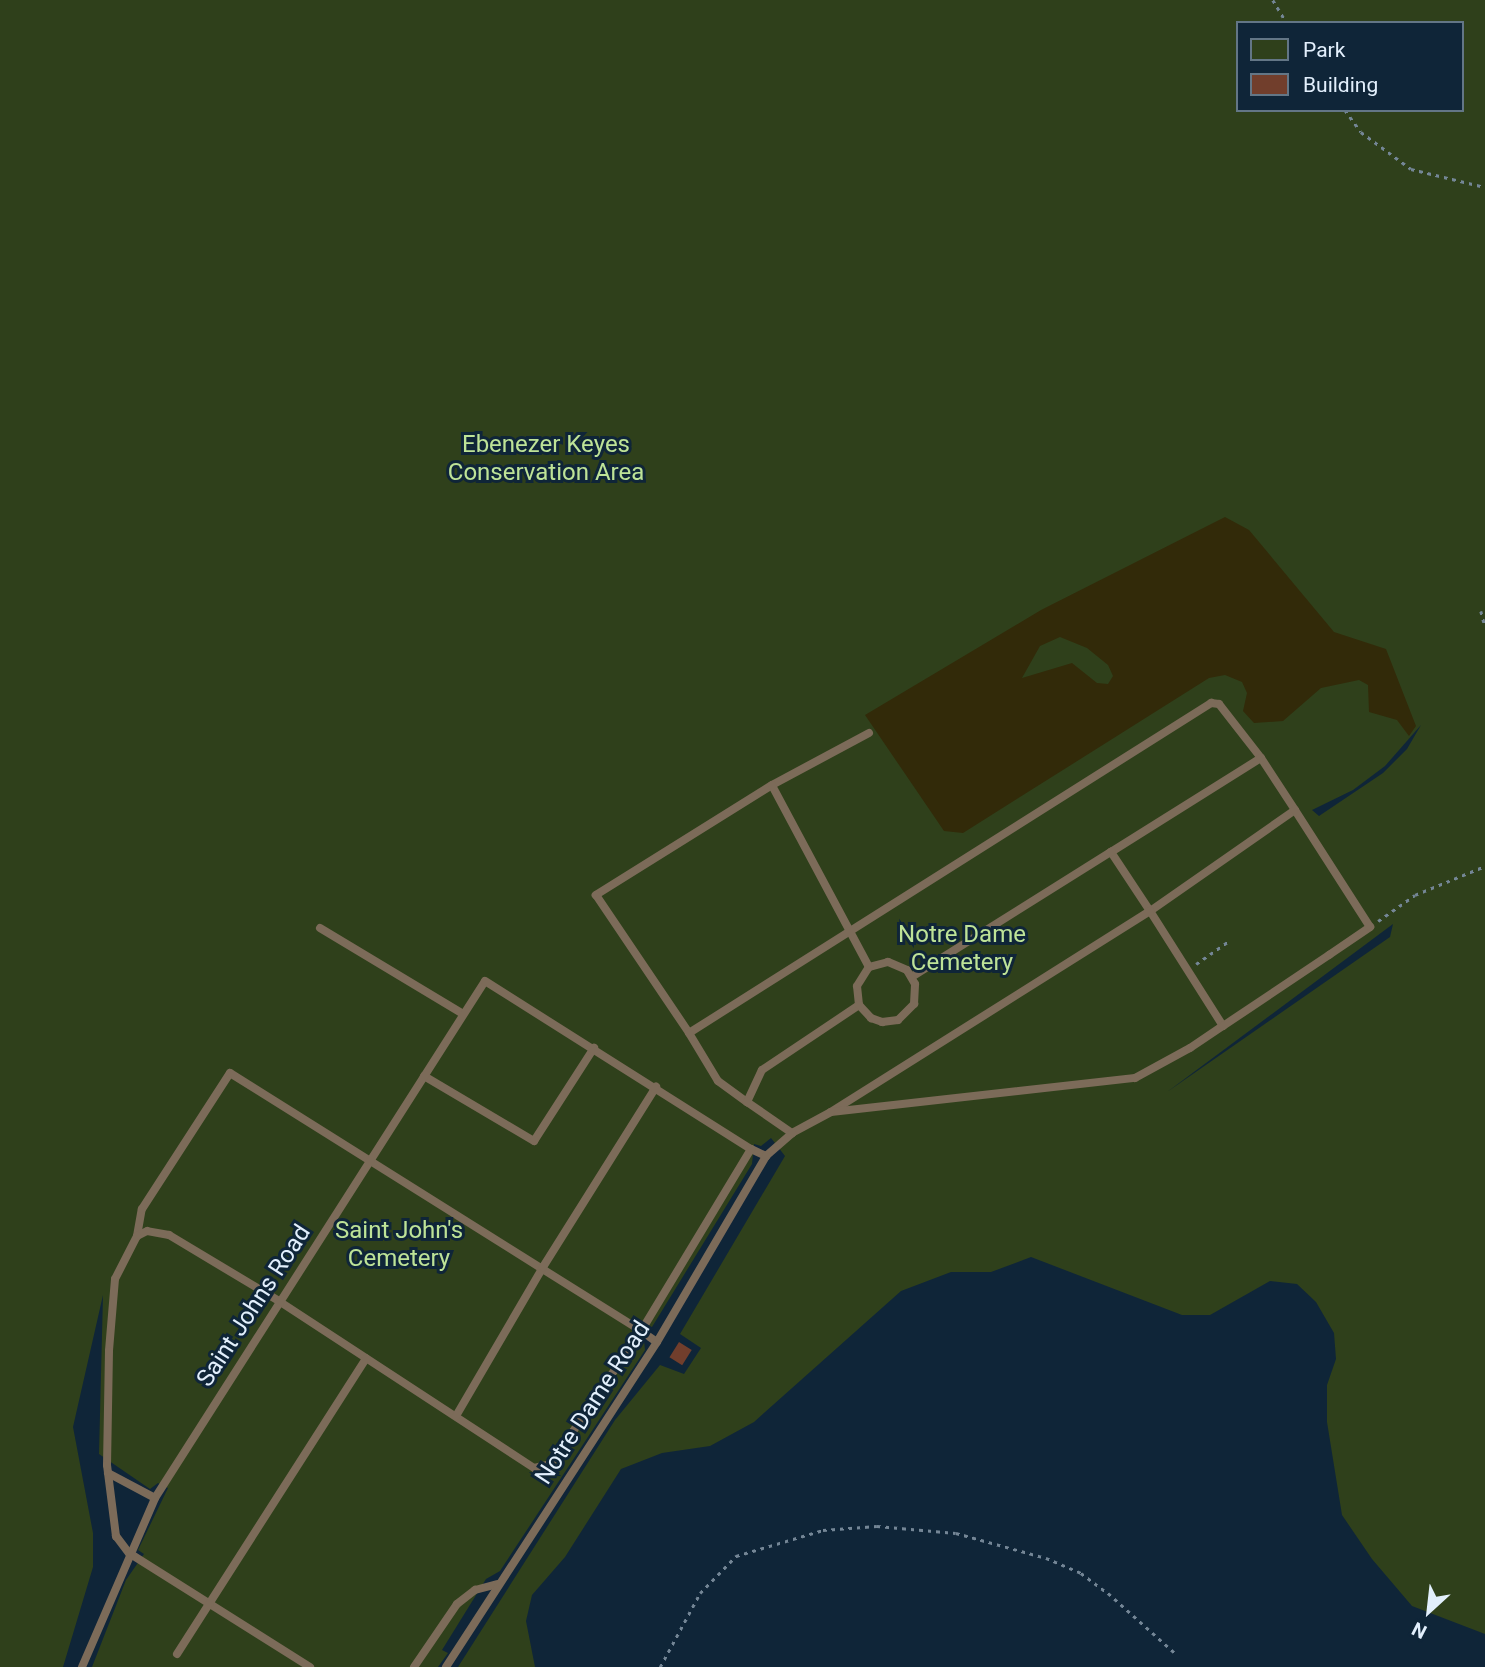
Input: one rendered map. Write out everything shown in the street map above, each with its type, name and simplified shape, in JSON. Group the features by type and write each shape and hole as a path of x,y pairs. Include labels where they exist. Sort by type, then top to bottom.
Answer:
{"lane":[{"path":"689,1033 1211,703 1224,708 1261,758 1370,927 1223,1026 1135,1078 831,1112"},
{"path":"792,1133 718,1081 596,895 772,785 869,733"},
{"path":"913,976 1261,758"},
{"path":"772,785 869,967"},
{"name":"Notre Dame Road","path":"446,1667 497,1584 657,1342 766,1156 792,1133 831,1112 1150,911 1295,810"},
{"path":"1111,852 1223,1026"},
{"path":"320,928 463,1014"},
{"path":"888,962 913,976 914,1004 898,1020 871,1018 859,1005 857,986 869,967 888,962"},
{"name":"Saint Johns Road","path":"82,1667 129,1553 155,1499 485,981 594,1048"},
{"path":"747,1102 762,1070 859,1005"},
{"path":"424,1076 534,1141 594,1048 766,1156"},
{"path":"310,1667 129,1553 116,1536 108,1473 108,1351 115,1279 137,1236 142,1209 230,1073 542,1267 657,1342"},
{"path":"456,1416 542,1267 656,1087"},
{"path":"137,1236 147,1231 169,1235 279,1301 456,1416 519,1462 546,1467 641,1331 751,1149"},
{"path":"177,1654 366,1358"},
{"path":"108,1473 155,1499"},
{"path":"414,1667 457,1604 475,1590 497,1584"}],"path":[{"path":"1273,0 1286,21"},
{"path":"1347,112 1369,139 1411,169 1485,187"},
{"path":"1481,611 1485,626"},
{"path":"1370,927 1415,895 1485,866"},
{"path":"1187,970 1229,941"},
{"path":"660,1667 700,1593 736,1556 823,1530 877,1526 956,1533 1046,1558 1081,1573 1108,1593 1176,1654"}],"green space":[{"path":"0,0 1485,0 1485,1634 1412,1606 1372,1559 1342,1515 1327,1422 1327,1385 1336,1359 1334,1333 1316,1302 1297,1284 1270,1281 1210,1315 1182,1315 1031,1257 991,1272 951,1272 901,1291 754,1422 710,1446 662,1453 621,1469 565,1557 532,1595 526,1621 535,1667 458,1667 615,1420 660,1365 684,1374 701,1348 680,1334 785,1156 771,1138 761,1146 754,1144 752,1164 644,1340 645,1350 500,1571 486,1579 442,1650 448,1653 438,1667 92,1667 126,1580 144,1554 138,1550 168,1488 158,1483 150,1489 99,1454 103,1295 73,1427 93,1533 93,1567 63,1667 0,1667","holes":["1421,725 1407,749 1383,773 1319,816 1312,810 1353,790 1385,766","1393,924 1390,937 1167,1092"]}],"sand":[{"path":"1225,517 1249,530 1334,632 1386,649 1416,726 1409,736 1397,720 1369,712 1368,685 1359,680 1321,688 1283,721 1254,723 1243,711 1247,693 1242,682 1225,675 1209,678 963,833 944,831 865,715 1041,610","holes":["1060,637 1087,648 1108,665 1113,676 1108,684 1097,683 1072,663 1022,678 1040,646"]}],"building":[{"path":"679,1342 692,1350 682,1365 669,1357"}],"park label":[{"name":"Ebenezer Keyes Conservation Area","path":"546,459"},
{"name":"Notre Dame Cemetery","path":"962,949"},
{"name":"Saint John's Cemetery","path":"399,1245"}]}
